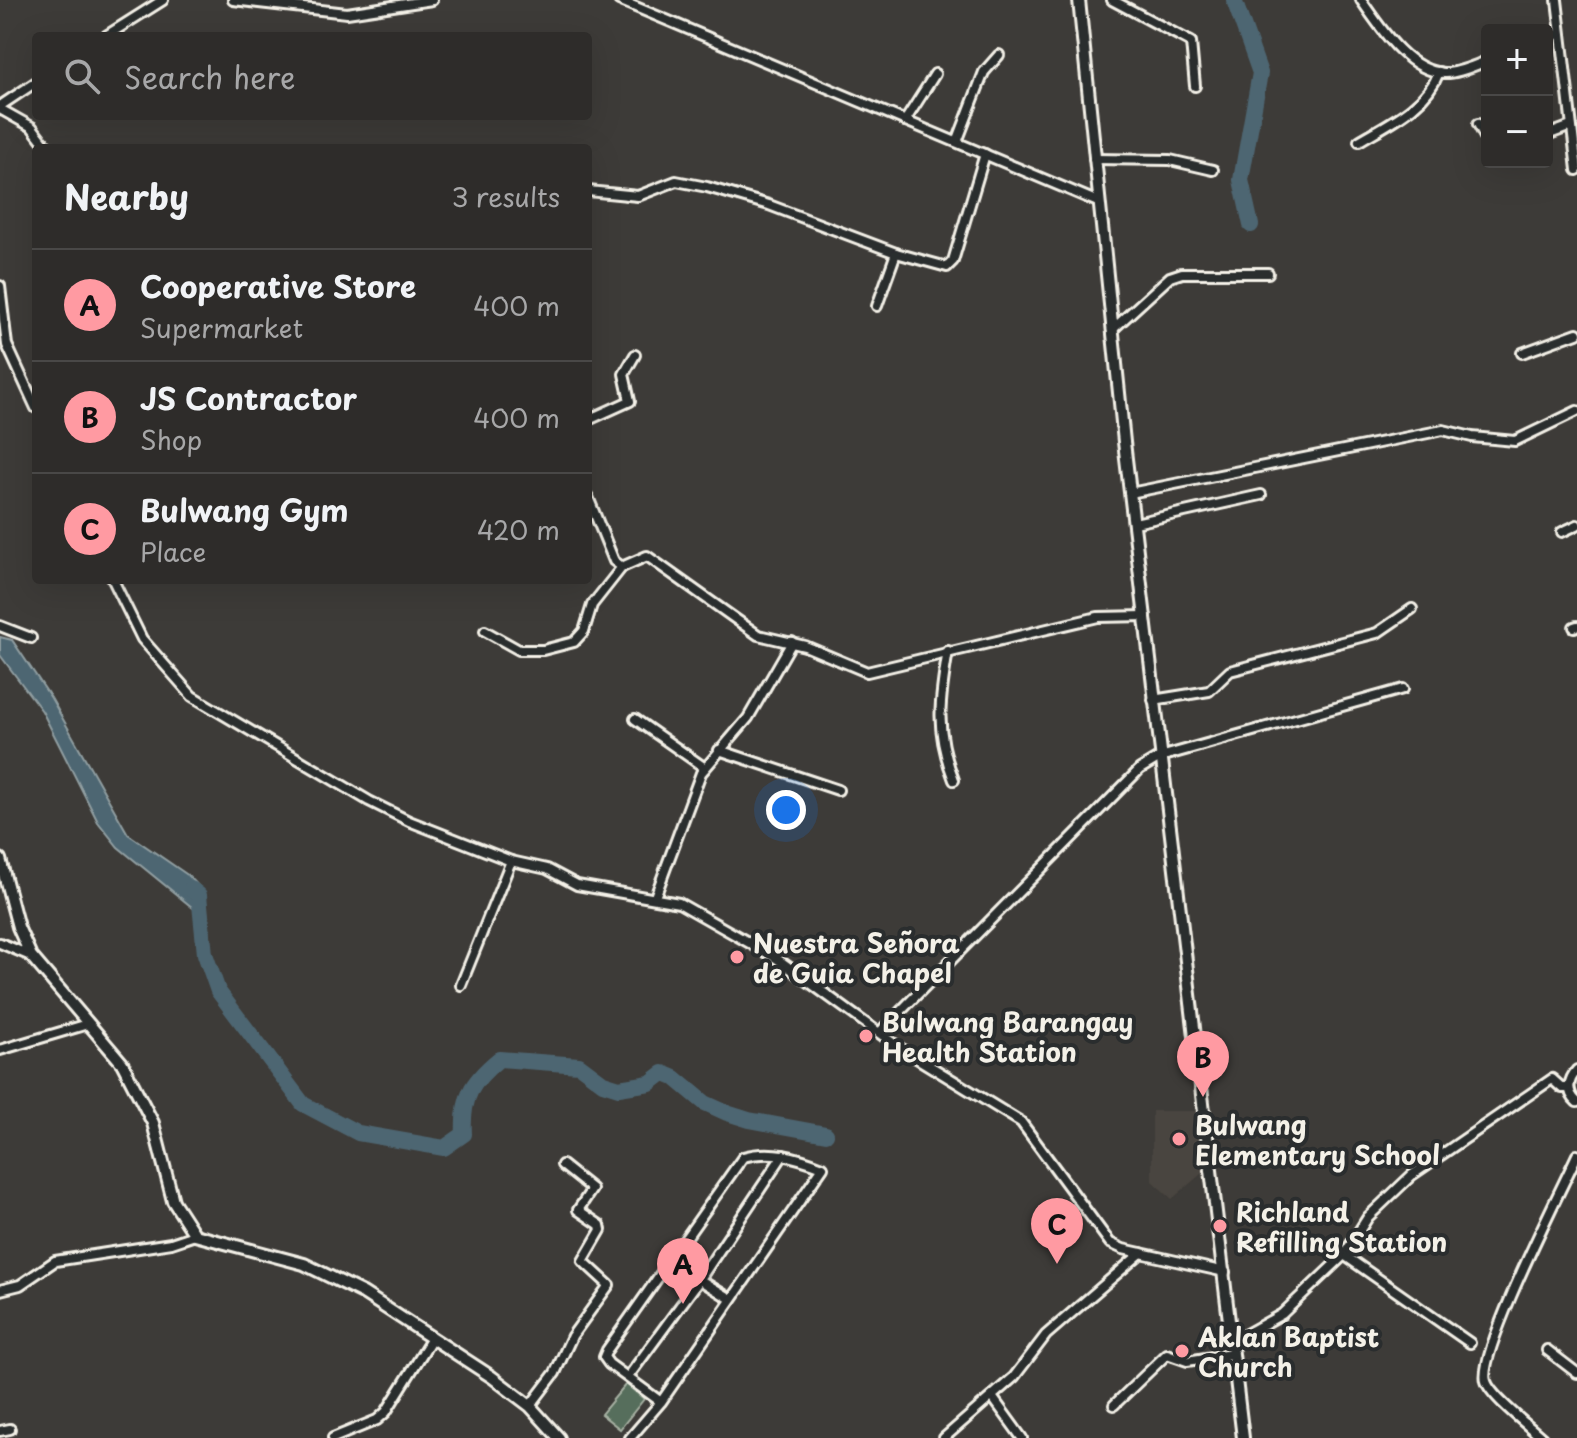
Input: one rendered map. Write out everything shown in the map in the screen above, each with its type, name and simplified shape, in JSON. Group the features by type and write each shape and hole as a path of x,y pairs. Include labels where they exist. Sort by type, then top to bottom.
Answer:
{"street":[{"path":"112,32 163,0"},
{"path":"233,0 347,13 432,0"},
{"path":"619,0 1098,202"},
{"path":"1079,0 1153,700 1186,935 1225,1272 1230,1348 1243,1438"},
{"path":"1112,0 1191,42 1195,86"},
{"path":"1361,0 1399,52 1439,72 1448,73 1481,63"},
{"path":"1557,0 1577,170"},
{"path":"1553,36 1559,34"},
{"path":"957,142 984,72 999,55"},
{"path":"1359,141 1403,115 1430,89 1439,72"},
{"path":"905,121 935,74"},
{"path":"32,85 0,107 32,127 45,144"},
{"path":"1478,124 1481,130"},
{"path":"1553,133 1571,126"},
{"path":"592,191 638,196 676,181 707,187 769,205 896,253 943,267 950,265 985,154"},
{"path":"1094,159 1170,160 1213,170"},
{"path":"877,306 896,253"},
{"path":"1112,330 1170,277 1182,273 1268,273"},
{"path":"0,286 7,345 32,399"},
{"path":"1522,353 1577,333"},
{"path":"592,418 630,401 624,374 635,355"},
{"path":"1130,493 1443,430 1472,437 1515,441 1577,411"},
{"path":"1135,523 1261,495"},
{"path":"592,507 614,561 622,567"},
{"path":"1562,532 1577,525"},
{"path":"485,631 519,650 543,650 574,642 584,631 592,605 622,567 647,556 758,635 792,642 867,672 1098,617 1146,616"},
{"path":"115,584 142,639 180,686 192,696 369,801 511,861 547,869 577,885 679,903 776,958 880,1032 1021,1122 1110,1243 1225,1272"},
{"path":"1153,700 1209,691 1230,671 1377,633 1412,609"},
{"path":"0,626 31,638"},
{"path":"655,897 691,794 705,768 748,718 792,642"},
{"path":"948,651 938,721 943,752 954,780"},
{"path":"880,1032 1123,784 1160,757 1403,689"},
{"path":"635,719 705,768"},
{"path":"719,750 838,790"},
{"path":"0,859 18,927 31,956 122,1063 153,1123 173,1201 195,1235"},
{"path":"461,985 511,861"},
{"path":"0,943 31,956"},
{"path":"0,1050 88,1024"},
{"path":"1577,1070 1570,1078 1569,1088 1577,1102"},
{"path":"1114,1405 1167,1354 1187,1361 1230,1348 1282,1314 1344,1255 1368,1217 1412,1175 1552,1079 1562,1088 1569,1088"},
{"path":"630,1438 661,1402 823,1167 783,1155 757,1153 743,1157 607,1350 604,1357 609,1364 661,1402"},
{"path":"628,1377 700,1279 783,1155"},
{"path":"1542,1438 1489,1387 1485,1370 1515,1280 1535,1247 1577,1155"},
{"path":"530,1406 555,1373 572,1336 609,1285 583,1261 601,1230 600,1225 578,1210 592,1189 562,1165"},
{"path":"0,1290 20,1285 55,1261 171,1243 195,1235 325,1273 432,1338 530,1406 559,1438"},
{"path":"944,1438 993,1398 1046,1335 1141,1253"},
{"path":"1344,1255 1470,1343"},
{"path":"671,1262 731,1299"},
{"path":"333,1438 377,1420 386,1412 432,1338"},
{"path":"1547,1350 1577,1373"},
{"path":"993,1398 1020,1437"},
{"path":"0,1431 10,1429"}],"shaded area":[{"name":"Bulwang Elementary School","path":"1152,1111 1204,1111 1209,1167 1172,1199 1152,1181"}],"green space":[{"path":"626,1384 644,1399 620,1429 601,1414"}],"water":[{"path":"0,637 12,640 51,698 128,834 189,876 205,893 198,912 118,847 98,822 42,711 0,655"}],"waterway":[{"path":"1234,0 1260,73 1241,180 1251,225"},
{"path":"191,889 199,895 205,954 218,991 303,1104 358,1133 444,1148 464,1134 465,1110 470,1092 481,1075 499,1059 579,1065 603,1083 619,1088 650,1083 663,1073 675,1078 705,1103 727,1113 826,1134"}],"place":[{"name":"Nuestra Señora de Guia Chapel","path":"737,957"},
{"name":"Bulwang Barangay Health Station","path":"866,1036"},
{"name":"JS Contractor","path":"1203,1097"},
{"name":"Bulwang Elementary School","path":"1179,1139"},
{"name":"Richland Refilling Station","path":"1220,1226"},
{"name":"Bulwang Gym","path":"1057,1264"},
{"name":"Cooperative Store","path":"683,1304"},
{"name":"Aklan Baptist Church","path":"1182,1351"}]}
